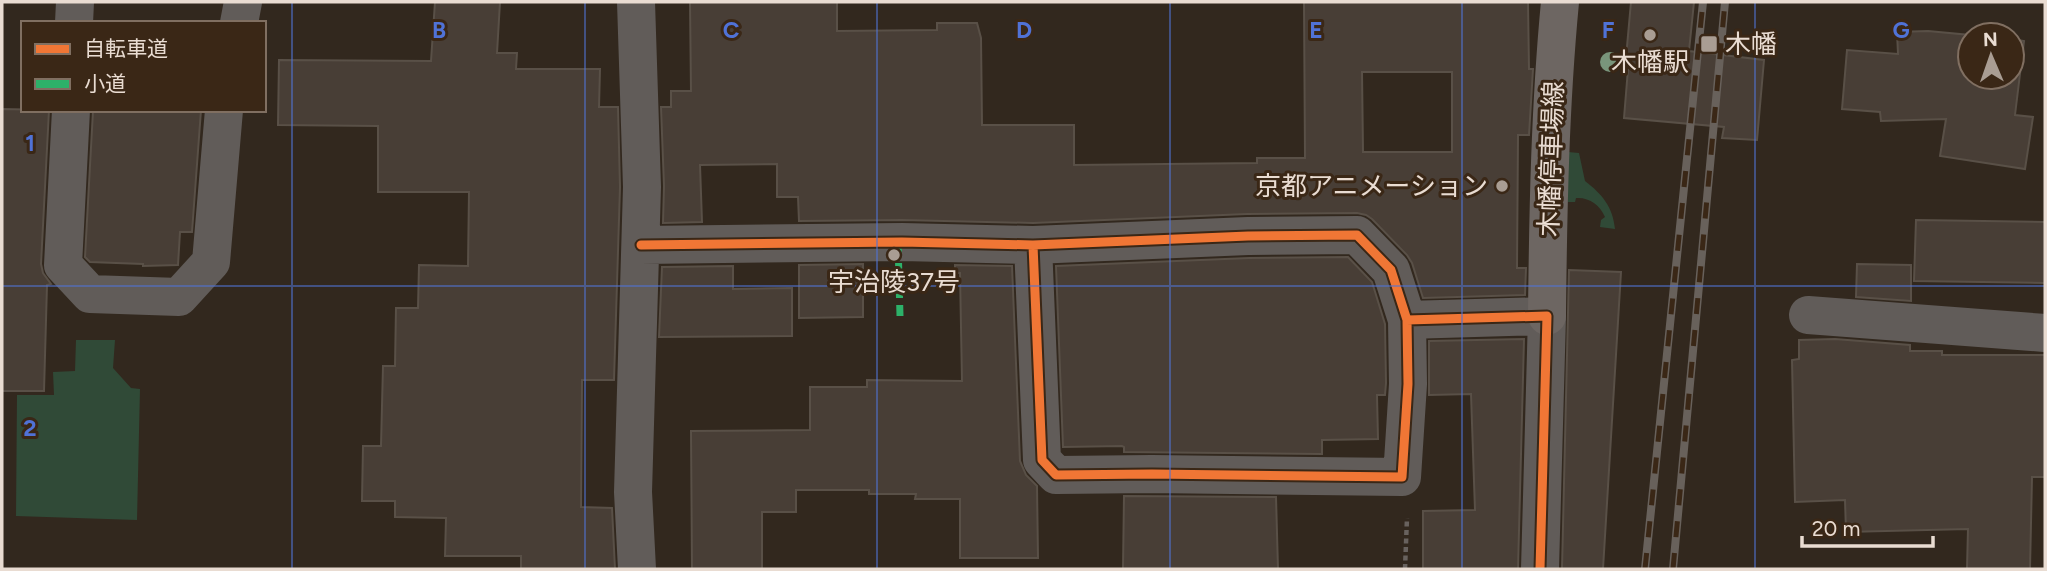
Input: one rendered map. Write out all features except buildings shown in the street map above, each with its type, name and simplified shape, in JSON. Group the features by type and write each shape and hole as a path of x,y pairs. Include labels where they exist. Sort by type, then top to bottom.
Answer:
{"main road":[{"name":"木幡停車場線","path":"1547,316 1549,178 1560,2"}],"street":[{"path":"74,21 75,2"},
{"path":"239,21 243,2"},
{"path":"636,2 642,187 633,492 637,569"},
{"path":"71,112 63,265 90,294 180,297 212,262 224,112"},
{"path":"641,245 902,242 1033,245 1248,236 1357,235 1391,270 1408,320 1409,384 1402,477 1056,475 1042,460 1033,245"},
{"path":"1808,315 2045,333"},
{"path":"1408,320 1547,316 1541,569"}],"path":[{"path":"1402,477 1408,493 1405,569"}],"green space":[{"path":"1568,152 1579,153 1585,181 1606,202 1615,229 1600,227 1601,220 1605,217 1594,203 1581,198 1568,202"},
{"path":"76,340 115,340 113,368 131,388 140,389 137,520 16,516 17,395 54,395 53,372 75,371"}],"railway":[{"path":"1645,569 1703,2"},
{"path":"1673,569 1725,2"}],"marked path":[{"path":"898,242 900,316"}],"cycle path":[{"path":"641,245 902,242 1033,245 1248,236 1357,235 1391,270 1407,320"},
{"path":"1033,245 1042,460 1056,475 1402,477 1408,384 1407,320 1547,316 1540,569"}],"place":[{"name":"木幡駅","path":"1650,35"},
{"name":"木幡","path":"1709,44"},
{"name":"京都アニメーション","path":"1502,186"},
{"name":"宇治陵37号","path":"894,255"}]}
